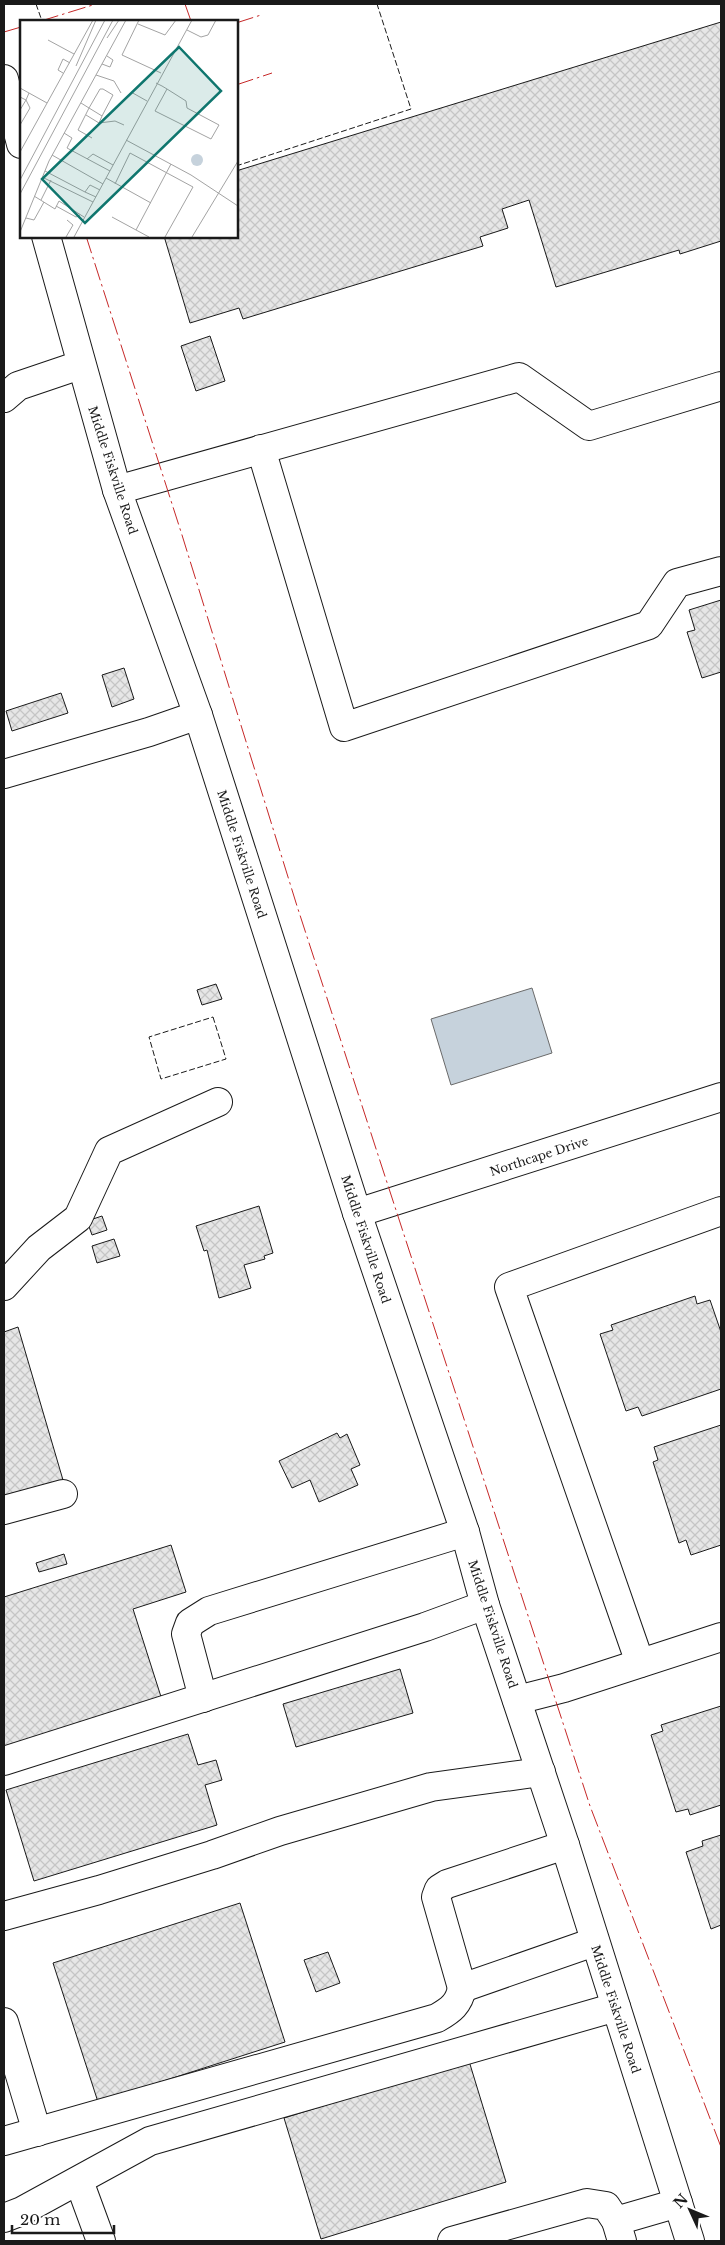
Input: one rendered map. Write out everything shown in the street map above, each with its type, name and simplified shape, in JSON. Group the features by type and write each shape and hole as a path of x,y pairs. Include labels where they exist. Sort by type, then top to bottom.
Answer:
{"street":[{"path":"4,79 20,140"},
{"name":"Middle Fiskville Road","path":"47,238 80,365 118,490 198,715 357,1213 465,1532 485,1605 565,1845 594,1942 690,2241"},
{"path":"4,398 18,386 80,365"},
{"path":"118,490 519,377 589,426 721,386"},
{"path":"261,449 344,727 649,625 677,584 721,571"},
{"path":"4,774 150,732 198,715"},
{"name":"Northcape Drive","path":"357,1213 721,1097"},
{"path":"4,1286 39,1248 78,1218 109,1151 218,1102"},
{"path":"640,1663 509,1287 721,1210"},
{"path":"4,1510 63,1494"},
{"path":"203,1698 186,1634 190,1623 209,1611 465,1532"},
{"path":"4,1761 425,1627 485,1605"},
{"path":"518,1700 564,1688 721,1637"},
{"path":"4,1916 99,1890 212,1855 280,1830 431,1787 541,1772"},
{"path":"4,2142 437,2018 451,2010 460,1998 462,1988 436,1897 439,1889 447,1884 565,1845"},
{"path":"462,1988 594,1942"},
{"path":"4,2218 22,2211 79,2181 150,2141 616,2007"},
{"path":"4,2022 37,2132"},
{"path":"79,2181 101,2241"},
{"path":"452,2241 587,2203 606,2206 619,2231 678,2203"}],"shaded area":[{"path":"532,988 552,1053 451,1085 431,1019"}],"building":[{"path":"721,22 721,241 680,254 679,250 556,287 529,200 502,209 508,228 480,237 483,246 243,319 239,308 190,323 165,238 238,238 238,170"},
{"path":"210,336 225,381 196,391 181,346"},
{"path":"721,600 721,672 702,678 687,632 695,630 689,610"},
{"path":"124,668 134,699 112,707 102,675"},
{"path":"61,693 68,713 12,731 6,711"},
{"path":"216,984 222,999 202,1005 197,990"},
{"path":"259,1206 273,1253 264,1256 265,1259 244,1265 251,1288 219,1298 207,1250 204,1251 196,1226"},
{"path":"102,1216 107,1230 92,1235 87,1221"},
{"path":"114,1239 120,1256 97,1263 92,1246"},
{"path":"695,1296 697,1304 710,1300 721,1332 721,1389 642,1416 638,1407 626,1411 600,1334 613,1330 611,1325"},
{"path":"18,1327 63,1480 4,1498 4,1332"},
{"path":"721,1425 721,1545 691,1555 686,1540 679,1543 653,1462 658,1460 654,1447"},
{"path":"337,1433 340,1438 347,1434 360,1465 351,1469 358,1485 319,1502 310,1480 292,1488 279,1461"},
{"path":"171,1545 186,1592 133,1609 163,1703 4,1753 4,1597"},
{"path":"64,1554 67,1564 39,1572 36,1563"},
{"path":"400,1669 413,1713 296,1747 283,1704"},
{"path":"721,1706 721,1805 690,1815 688,1809 676,1812 651,1735 663,1731 661,1725"},
{"path":"188,1734 198,1765 216,1760 222,1780 205,1785 217,1825 34,1881 6,1790"},
{"path":"721,1835 721,1925 711,1929 686,1852 703,1846 702,1841"},
{"path":"240,1903 285,2042 98,2102 53,1963"},
{"path":"328,1952 340,1983 316,1992 304,1960"},
{"path":"469,2061 506,2182 321,2239 284,2118"}],"fence":[{"path":"36,4 42,20"},
{"path":"238,165 411,109 377,4"},
{"path":"213,1017 226,1059 161,1079 149,1037 213,1017"}],"power":[{"path":"44,20 96,4"},
{"path":"185,4 191,20"},
{"path":"238,22 261,15"},
{"path":"4,32 20,27"},
{"path":"238,84 272,73"},
{"path":"87,238 182,535 297,906 590,1806 721,2147"}]}
